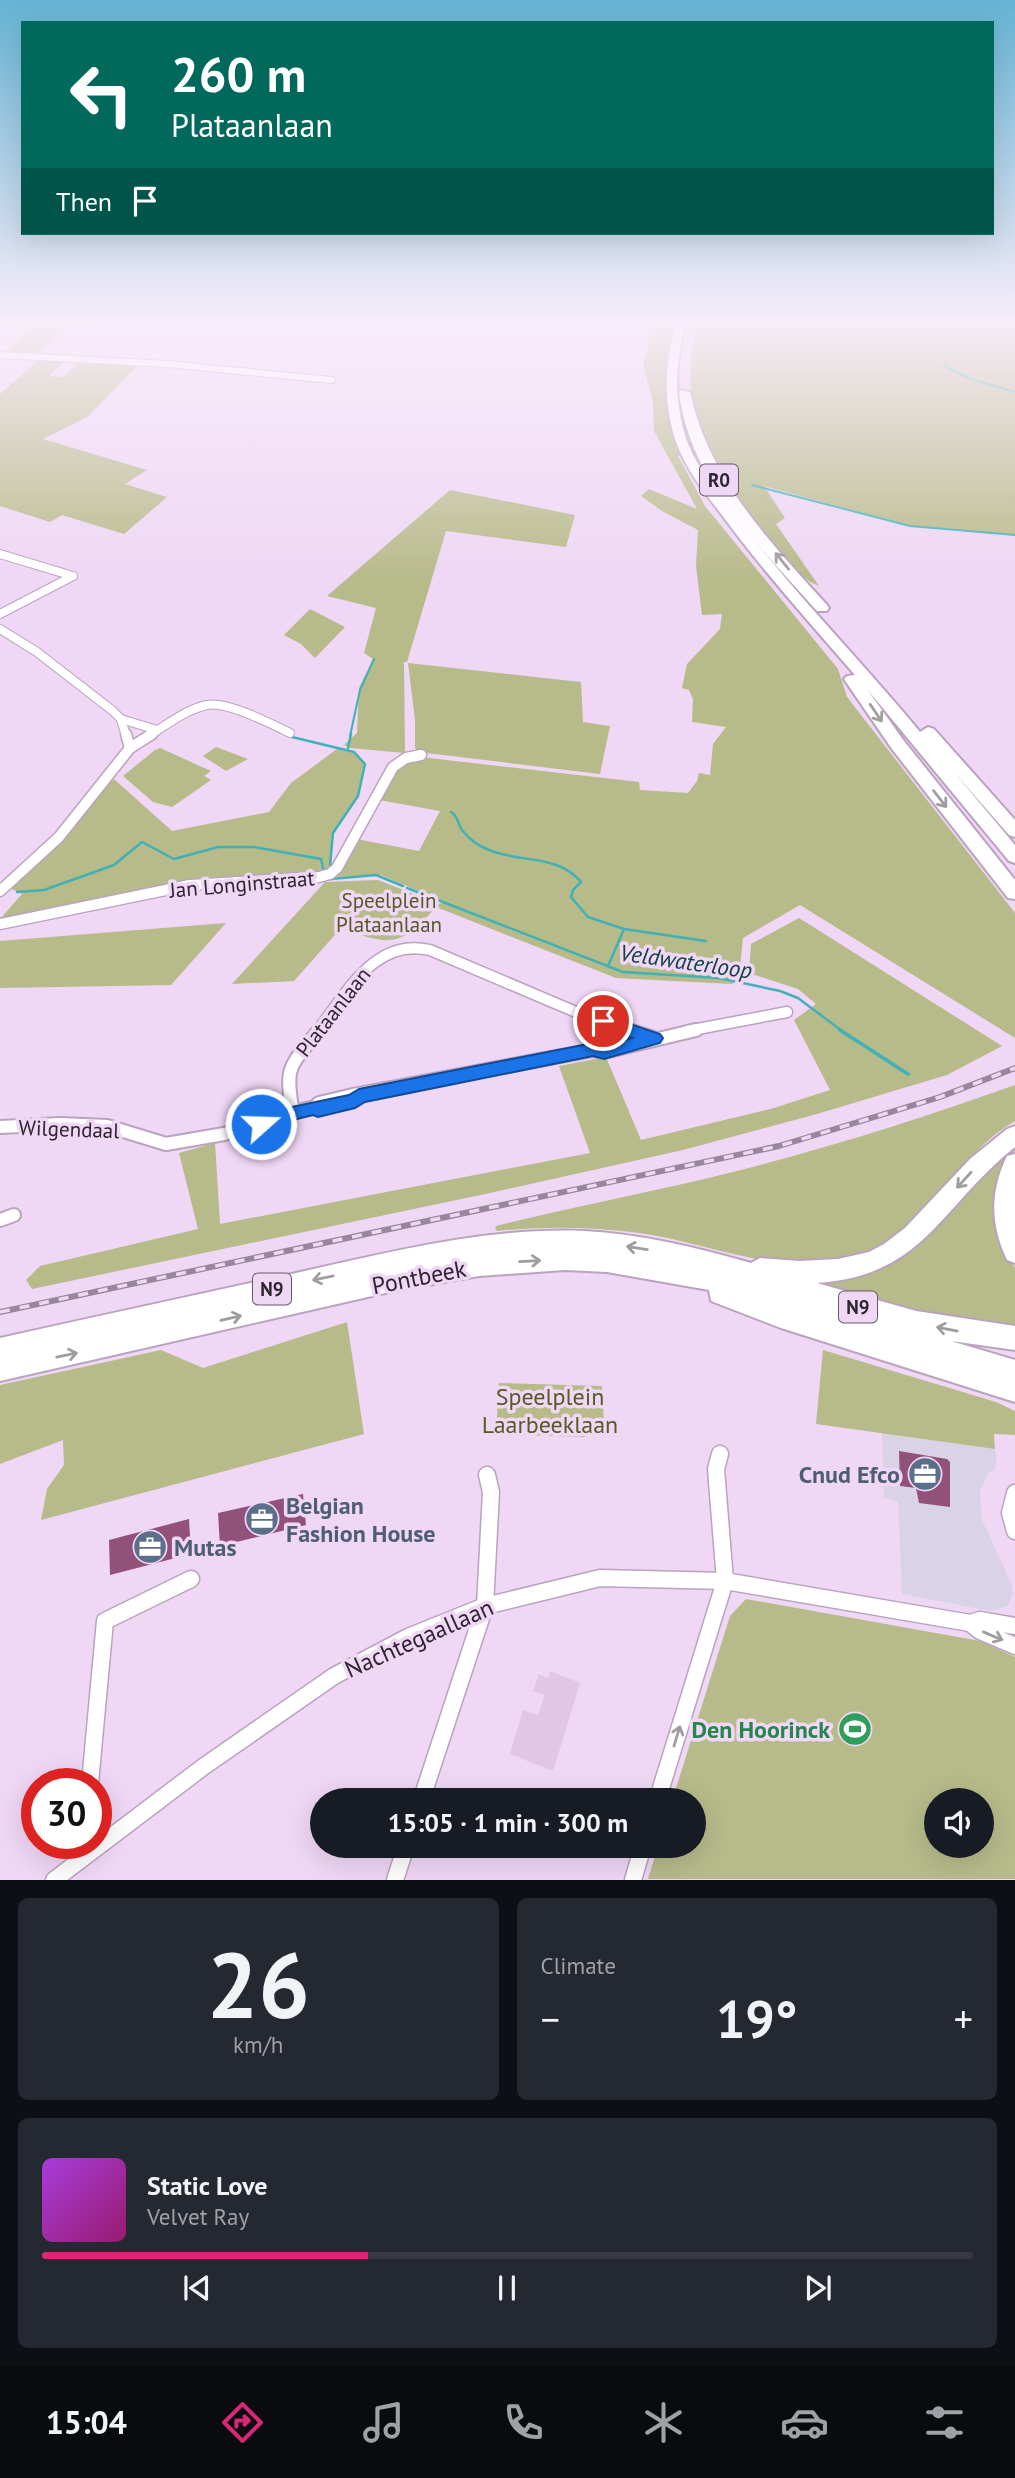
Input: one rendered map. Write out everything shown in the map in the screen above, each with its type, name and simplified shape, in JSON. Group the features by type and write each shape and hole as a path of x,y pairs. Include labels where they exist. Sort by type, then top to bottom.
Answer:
{"highway":[{"name":"R0","path":"673,406 693,468 720,507 1015,857"},
{"name":"R0","path":"687,406 694,433 709,466 735,505 1014,830"},
{"path":"795,599 797,607 835,653 898,745 1015,893"},
{"path":"695,1268 809,1273 852,1268 881,1259 908,1241 974,1169 1015,1135"},
{"path":"1015,1163 1005,1192 1004,1213 1015,1252"},
{"name":"N9","path":"0,1350 407,1259 524,1243 622,1245 695,1268 930,1326 1015,1338"},
{"name":"Pontbeek","path":"0,1369 342,1292 477,1266 567,1259 695,1268 1015,1372"},
{"path":"695,1268 707,1288 781,1317 1015,1390"}],"street":[{"path":"0,554 73,576 0,614"},
{"path":"0,629 37,652 121,719 157,730"},
{"path":"0,891 59,837 130,748 157,730 208,705 251,715 290,733"},
{"path":"121,719 130,748"},
{"name":"Jan Longinstraat","path":"0,924 190,885 319,877 330,874 337,868 393,767 406,758 421,755"},
{"name":"Plataanlaan","path":"293,1113 288,1085 290,1066 372,962 393,950 413,946 430,950 576,1012 654,1038"},
{"path":"576,1012 589,1026 595,1044 593,1050"},
{"name":"Wilgendaal","path":"0,1127 60,1124 107,1126 166,1144 223,1134 261,1124 263,1120 315,1107 318,1109 355,1101 359,1096 593,1050 604,1052 654,1038 787,1012"},
{"path":"0,1220 14,1215"},
{"path":"661,1788 725,1581 716,1469 720,1454"},
{"path":"425,1788 485,1606 491,1492 487,1475"},
{"path":"1015,1493 1010,1513 1015,1531"},
{"name":"Nachtegaallaan","path":"112,1830 334,1676 408,1637 485,1606 600,1578 725,1581 970,1623 980,1620 1015,1626"},
{"path":"91,1768 105,1621 191,1579"},
{"name":"Nachtegaallaan","path":"970,1623 980,1631 1015,1646"},
{"path":"395,1880 402,1858"},
{"path":"633,1880 639,1858"},
{"name":"Nachtegaallaan","path":"54,1880 74,1859"}],"shaded area":[{"path":"882,1433 995,1449 997,1463 994,1470 988,1473 980,1492 982,1520 1012,1585 1013,1591 1008,1606 990,1611 902,1594 898,1502 884,1498"},
{"path":"550,1671 580,1683 553,1771 510,1754 523,1710 538,1715 545,1695 533,1691 539,1674 548,1678"}],"green space":[{"path":"0,406 98,406 87,417 43,439 147,470 125,484 167,497 124,534 62,515 50,522 0,506"},
{"name":"Speelplein Plataanlaan","path":"653,406 667,406 681,455 678,456 705,506 838,669 847,697 1015,913 1015,1038 800,905 743,938 739,977 732,984 616,978 436,907 413,930 393,940 371,938 341,928 294,981 232,984 325,882 378,880 439,904 444,902 381,875 334,877 356,839 419,851 440,811 379,800 395,768 420,757 639,782 640,790 688,793 697,781 699,773 710,775 713,744 726,727 692,722 693,699 689,690 682,688 687,664 720,629 722,614 702,615 696,566 698,530 662,511 641,496 649,489 697,509 654,431"},
{"path":"694,406 1015,406 1015,535 910,526 764,486 785,518 776,524 819,586 810,582 790,563 727,483 701,435"},
{"path":"450,490 575,515 566,547 446,531 407,662 404,662 405,753 350,748 344,745 357,733 359,688 373,659 364,653 376,608 327,596"},
{"path":"310,609 345,627 315,658 301,644 284,635"},
{"path":"408,663 581,682 583,722 610,726 600,774 418,752 415,748 415,720"},
{"path":"216,747 248,759 226,771 203,756"},
{"path":"160,748 211,771 204,776 211,780 172,807 153,802 123,776"},
{"path":"337,749 357,754 365,764 358,796 333,833 331,871 138,893 0,919 22,894 10,888 114,779 172,831 269,812 291,783"},
{"path":"799,918 1002,1046 947,1075 683,1150 32,1289 26,1280 40,1266 198,1229 179,1153 215,1143 220,1224 590,1153 559,1066 606,1057 641,1140 774,1108 830,1090 794,1020 816,1004 798,989 749,973 751,944"},
{"path":"226,923 171,985 0,988 0,941"},
{"path":"1015,1085 1015,1121 977,1151 909,1223 868,1251 841,1260 812,1264 783,1263 754,1259 668,1238 622,1231 551,1228 497,1231 495,1228 527,1218 779,1160 881,1130"},
{"path":"1015,1144 1015,1150 1006,1166 1005,1247 1015,1268 1015,1324 988,1323 936,1314 808,1279 823,1278 945,1214"},
{"path":"347,1322 364,1434 41,1520 47,1489 64,1465 63,1440 0,1464 0,1385 161,1350 203,1368"},
{"path":"823,1350 996,1402 1015,1411 1015,1435 994,1434 995,1449 816,1424"},
{"name":"Speelplein Laarbeeklaan","path":"499,1383 602,1386 604,1425 601,1432 585,1437 496,1434"},
{"name":"Den Hoorinck","path":"746,1599 980,1641 1015,1657 1015,1879 648,1879 654,1858 706,1858 706,1788 676,1788 730,1616"}],"building":[{"name":"Cnud Efco","path":"899,1451 947,1459 950,1462 950,1507 919,1503 916,1488 900,1486"},
{"name":"Belgian Fashion House","path":"303,1494 306,1525 220,1546 218,1513"},
{"name":"Mutas","path":"189,1519 191,1554 110,1575 109,1540"}],"waterway":[{"path":"752,485 910,526 1015,535"},
{"path":"350,736 360,690 374,659"},
{"path":"348,748 351,734"},
{"path":"292,737 354,752 365,764 358,796 333,833 330,865"},
{"path":"451,812 465,833 481,846 501,854 550,863 572,873 581,882 573,890 571,897 588,917 624,929"},
{"name":"Veldwaterloop","path":"17,892 44,890 114,865 142,842 174,859 218,847 254,847 321,859 324,872"},
{"name":"Veldwaterloop","path":"331,879 376,875 403,886"},
{"name":"Veldwaterloop","path":"407,888 623,972 719,978 780,991 798,998 842,1031"},
{"path":"608,966 624,929"},
{"path":"624,929 706,941"},
{"name":"Veldwaterloop","path":"840,1030 908,1074"}],"railway":[{"path":"0,1312 779,1146 940,1097 1015,1068"}],"place":[{"name":"Cnud Efco","path":"925,1474"},
{"name":"Belgian Fashion House","path":"262,1519"},
{"name":"Mutas","path":"150,1547"},
{"name":"Den Hoorinck","path":"855,1729"}],"route":[{"path":"261,1124 263,1120 315,1107 318,1109 355,1101 359,1096 593,1050 604,1052 654,1038 603,1021"}]}
